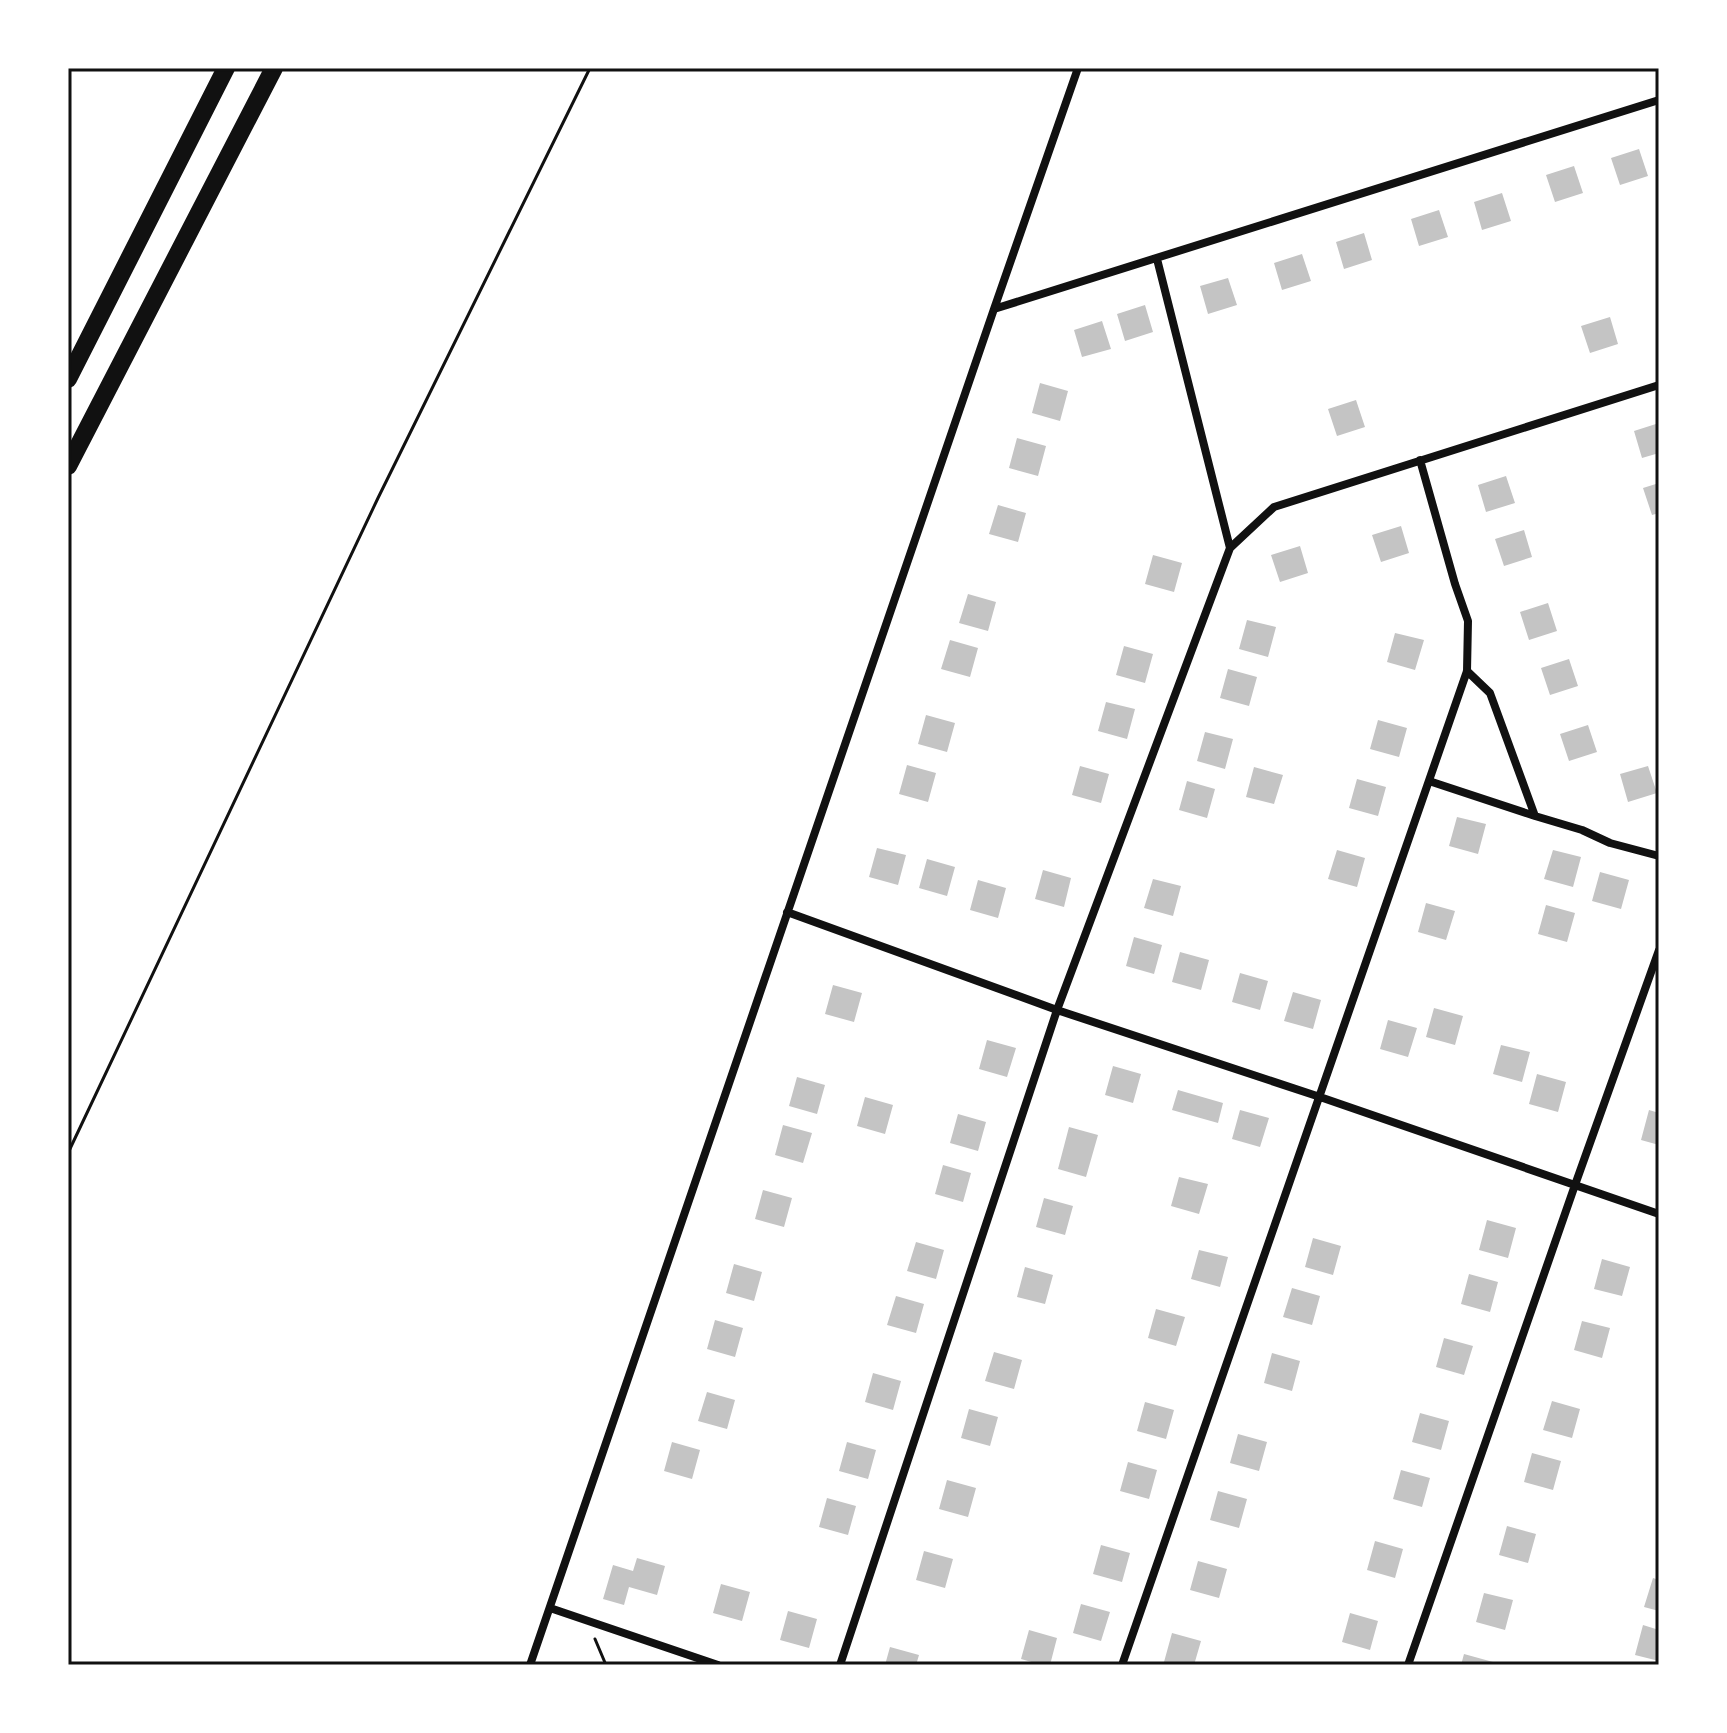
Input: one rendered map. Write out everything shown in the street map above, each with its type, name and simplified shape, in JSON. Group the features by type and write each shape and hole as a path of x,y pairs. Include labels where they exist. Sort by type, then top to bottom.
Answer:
{"highway":[{"path":"68,379 226,68"},
{"path":"68,466 274,68"}],"street":[{"path":"530,1665 1078,68"},
{"path":"994,309 1659,100"},
{"path":"1157,259 1230,548"},
{"path":"840,1665 1057,1010 1230,548 1274,507 1659,385"},
{"path":"1122,1665 1467,671 1468,621 1420,460"},
{"path":"1467,671 1490,693 1535,816"},
{"path":"1429,781 1582,830 1610,843 1659,856"},
{"path":"787,912 1057,1010 1659,1214"},
{"path":"1408,1665 1659,950"},
{"path":"550,1608 718,1665"}],"path":[{"path":"68,1153 378,498 590,68"},
{"path":"590,1622 606,1665"}],"building":[{"path":"1639,149 1648,176 1620,185 1611,158"},
{"path":"1574,166 1583,193 1555,202 1546,175"},
{"path":"1502,193 1511,221 1482,230 1474,202"},
{"path":"1439,210 1448,237 1419,246 1411,219"},
{"path":"1364,233 1372,260 1344,269 1336,242"},
{"path":"1302,254 1311,281 1282,290 1274,263"},
{"path":"1228,278 1237,305 1208,314 1200,286"},
{"path":"1145,305 1153,332 1125,341 1117,314"},
{"path":"1610,317 1618,344 1590,353 1581,326"},
{"path":"1102,321 1111,349 1082,357 1074,330"},
{"path":"1040,383 1068,391 1060,421 1032,413"},
{"path":"1356,400 1365,427 1337,436 1328,409"},
{"path":"1659,423 1659,453 1642,458 1634,431"},
{"path":"1017,438 1046,446 1038,476 1009,468"},
{"path":"1506,476 1515,503 1486,512 1478,485"},
{"path":"1659,483 1659,513 1652,515 1643,488"},
{"path":"998,505 1026,513 1018,542 989,534"},
{"path":"1401,526 1409,553 1381,562 1372,535"},
{"path":"1524,530 1532,557 1504,566 1495,539"},
{"path":"1300,546 1308,573 1280,582 1271,555"},
{"path":"1153,555 1182,563 1174,592 1145,584"},
{"path":"968,594 996,602 988,631 959,623"},
{"path":"1548,603 1557,631 1529,640 1520,612"},
{"path":"1247,620 1276,627 1268,657 1239,649"},
{"path":"1395,633 1424,640 1415,670 1387,662"},
{"path":"950,640 978,648 970,677 941,669"},
{"path":"1124,646 1153,654 1145,683 1116,675"},
{"path":"1569,659 1578,686 1550,695 1541,668"},
{"path":"1228,669 1257,677 1249,706 1220,698"},
{"path":"1106,702 1135,709 1127,739 1098,731"},
{"path":"926,715 955,723 947,752 918,744"},
{"path":"1378,720 1407,728 1399,757 1370,749"},
{"path":"1588,725 1597,752 1569,761 1560,734"},
{"path":"1205,732 1233,739 1225,769 1197,761"},
{"path":"907,765 936,773 928,802 899,794"},
{"path":"1080,766 1109,774 1101,803 1072,795"},
{"path":"1648,766 1657,793 1628,802 1620,774"},
{"path":"1254,767 1283,775 1274,804 1246,797"},
{"path":"1357,779 1386,787 1378,816 1349,808"},
{"path":"1187,781 1215,789 1207,818 1179,810"},
{"path":"1457,817 1486,824 1478,854 1449,846"},
{"path":"877,848 906,855 898,885 869,877"},
{"path":"1337,850 1365,858 1357,887 1328,879"},
{"path":"1553,850 1581,857 1573,887 1544,879"},
{"path":"927,859 955,867 947,896 919,888"},
{"path":"1043,870 1071,878 1064,907 1035,899"},
{"path":"1600,872 1629,880 1621,909 1592,901"},
{"path":"1153,879 1181,886 1173,916 1144,908"},
{"path":"978,880 1006,888 998,918 970,910"},
{"path":"1426,903 1455,911 1446,940 1418,932"},
{"path":"1546,905 1575,913 1567,942 1538,934"},
{"path":"1134,937 1162,945 1154,974 1126,966"},
{"path":"1180,952 1209,960 1201,990 1172,982"},
{"path":"1240,973 1268,981 1260,1010 1232,1002"},
{"path":"833,985 862,993 854,1022 825,1014"},
{"path":"1293,992 1321,1000 1313,1029 1284,1021"},
{"path":"1434,1008 1463,1016 1455,1045 1426,1037"},
{"path":"1388,1020 1417,1028 1408,1057 1380,1049"},
{"path":"987,1040 1016,1048 1007,1077 979,1069"},
{"path":"1501,1045 1530,1052 1522,1082 1493,1074"},
{"path":"1113,1066 1141,1074 1133,1103 1105,1095"},
{"path":"1537,1074 1566,1082 1558,1112 1529,1104"},
{"path":"797,1077 825,1085 817,1114 789,1106"},
{"path":"1178,1090 1223,1103 1218,1123 1172,1110"},
{"path":"865,1097 893,1105 885,1134 857,1126"},
{"path":"1240,1110 1269,1118 1260,1147 1232,1139"},
{"path":"1649,1110 1659,1113 1659,1145 1641,1140"},
{"path":"958,1114 986,1122 978,1151 950,1143"},
{"path":"783,1125 812,1133 803,1163 775,1155"},
{"path":"1069,1127 1098,1135 1086,1177 1058,1169"},
{"path":"943,1165 971,1173 963,1202 935,1194"},
{"path":"1179,1177 1208,1184 1199,1214 1171,1206"},
{"path":"763,1190 792,1198 784,1227 755,1219"},
{"path":"1044,1198 1073,1206 1065,1235 1036,1227"},
{"path":"1487,1220 1516,1228 1508,1258 1479,1250"},
{"path":"1313,1238 1341,1246 1333,1275 1305,1267"},
{"path":"916,1242 944,1250 936,1279 907,1271"},
{"path":"1199,1250 1228,1257 1220,1287 1191,1279"},
{"path":"1602,1259 1630,1267 1622,1296 1594,1289"},
{"path":"734,1264 762,1272 754,1301 726,1293"},
{"path":"1025,1267 1053,1275 1045,1304 1017,1297"},
{"path":"1469,1274 1498,1282 1490,1312 1461,1304"},
{"path":"1292,1288 1320,1296 1312,1325 1283,1317"},
{"path":"896,1296 924,1304 916,1333 887,1325"},
{"path":"1156,1309 1185,1317 1176,1346 1148,1338"},
{"path":"715,1320 743,1328 735,1357 707,1349"},
{"path":"1582,1321 1610,1328 1602,1358 1574,1350"},
{"path":"1444,1338 1473,1346 1464,1375 1436,1367"},
{"path":"994,1352 1022,1360 1014,1389 985,1381"},
{"path":"1272,1353 1300,1361 1292,1391 1264,1383"},
{"path":"873,1373 901,1381 893,1410 865,1402"},
{"path":"707,1392 735,1400 727,1429 698,1421"},
{"path":"1552,1401 1580,1409 1572,1438 1543,1430"},
{"path":"1145,1402 1174,1410 1166,1439 1137,1431"},
{"path":"969,1409 998,1417 990,1446 961,1438"},
{"path":"1420,1413 1449,1421 1441,1450 1412,1442"},
{"path":"1238,1434 1267,1442 1259,1471 1230,1463"},
{"path":"672,1442 700,1450 692,1479 664,1471"},
{"path":"847,1442 876,1450 868,1479 839,1471"},
{"path":"1532,1453 1561,1461 1553,1490 1524,1482"},
{"path":"1128,1462 1157,1470 1149,1499 1120,1491"},
{"path":"1401,1470 1430,1478 1422,1507 1393,1499"},
{"path":"947,1480 976,1488 968,1517 939,1509"},
{"path":"1218,1491 1247,1499 1239,1528 1210,1520"},
{"path":"827,1498 856,1506 848,1535 819,1527"},
{"path":"1507,1526 1536,1534 1528,1563 1499,1555"},
{"path":"1375,1541 1403,1549 1395,1578 1367,1570"},
{"path":"1101,1545 1130,1553 1122,1582 1093,1574"},
{"path":"924,1551 953,1559 945,1588 916,1580"},
{"path":"637,1558 665,1566 657,1595 629,1587 624,1605 603,1599 613,1565 633,1571"},
{"path":"1198,1561 1227,1569 1219,1598 1190,1590"},
{"path":"1653,1578 1659,1580 1659,1611 1644,1607"},
{"path":"721,1584 750,1592 742,1621 713,1613"},
{"path":"1484,1593 1513,1600 1505,1630 1476,1622"},
{"path":"1081,1604 1110,1612 1101,1641 1073,1633"},
{"path":"788,1611 817,1619 809,1648 780,1640"},
{"path":"1350,1613 1378,1621 1370,1650 1342,1642"},
{"path":"1643,1625 1659,1630 1659,1661 1635,1655"},
{"path":"1029,1630 1057,1638 1050,1665 1021,1659"},
{"path":"1172,1633 1201,1641 1194,1665 1164,1662"},
{"path":"890,1647 919,1655 916,1665 885,1665"},
{"path":"1464,1654 1493,1662 1492,1665 1461,1665"}]}
